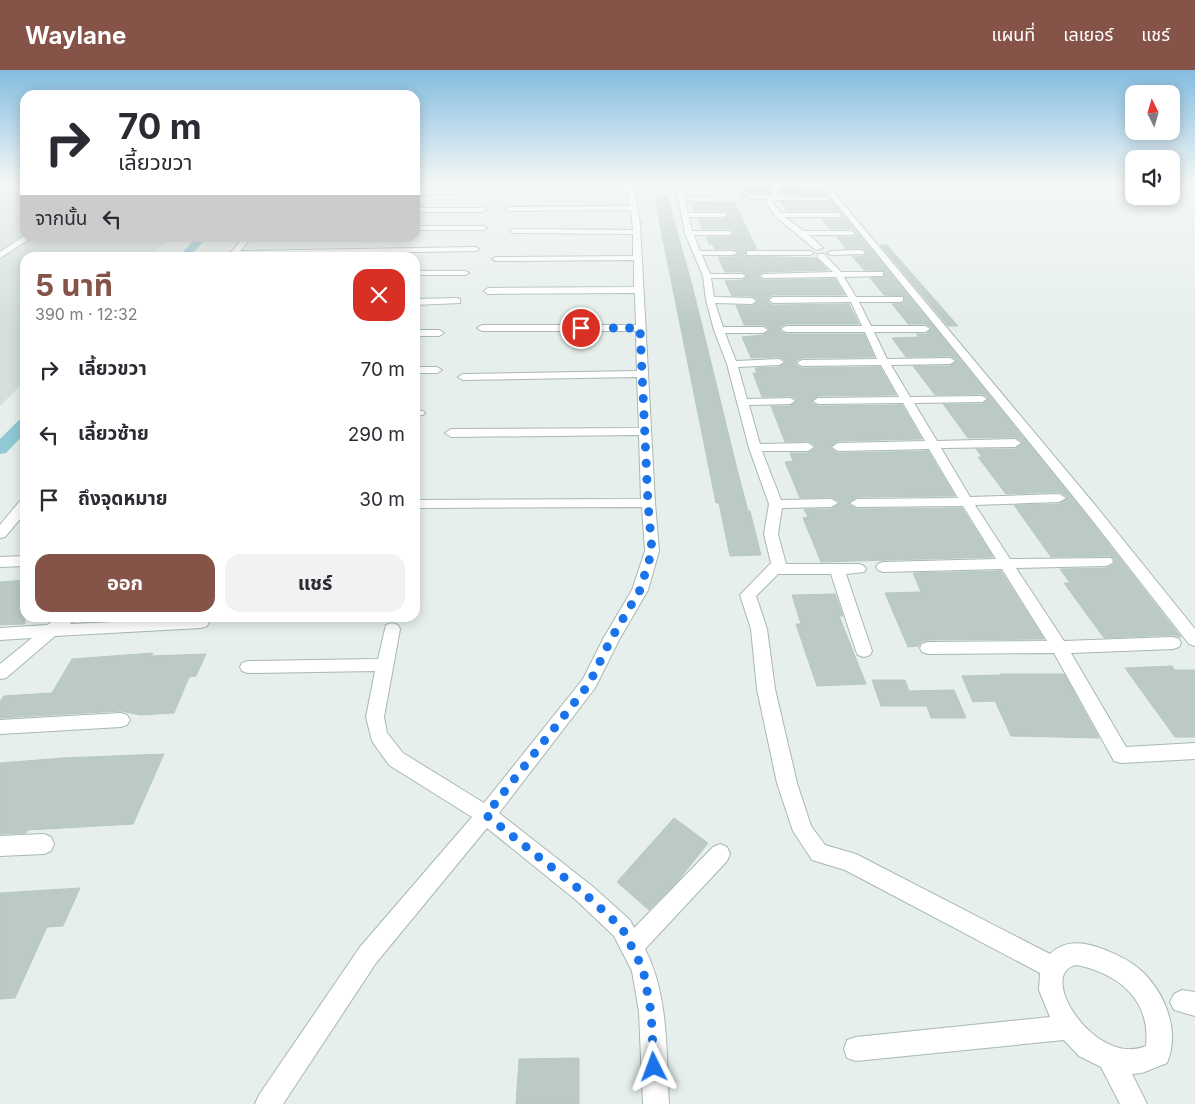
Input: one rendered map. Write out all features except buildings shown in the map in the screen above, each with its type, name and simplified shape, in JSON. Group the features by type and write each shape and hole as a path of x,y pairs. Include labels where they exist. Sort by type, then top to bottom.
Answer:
{"street":[{"path":"798,230 820,252 854,300 866,328 906,400 1059,647 1121,755 1195,752"},
{"path":"858,230 1090,508 1195,640"},
{"path":"268,1104 368,955 486,815 589,684 611,639 640,590 652,551 648,503 636,232 514,231"},
{"path":"729,233 689,233 699,253 707,276 710,300 719,330 732,364 755,448 776,504 771,534 780,564 748,595 759,629 766,689 787,783 803,831 819,853 849,861 1053,968"},
{"path":"802,233 851,233"},
{"path":"0,256 21,242"},
{"path":"234,252 243,242"},
{"path":"283,252 386,246 475,249"},
{"path":"383,252 386,246"},
{"path":"750,253 861,252"},
{"path":"699,253 733,253"},
{"path":"496,259 637,258"},
{"path":"420,273 465,273"},
{"path":"764,276 880,274"},
{"path":"707,276 742,276"},
{"path":"488,291 639,290"},
{"path":"773,300 900,299"},
{"path":"710,300 752,300"},
{"path":"420,302 457,302"},
{"path":"482,328 640,328"},
{"path":"786,329 925,329"},
{"path":"719,330 763,330"},
{"path":"420,333 439,334"},
{"path":"802,363 950,361"},
{"path":"732,364 779,362"},
{"path":"420,370 437,370"},
{"path":"463,377 642,374"},
{"path":"818,401 982,399"},
{"path":"743,402 790,401"},
{"path":"451,433 645,431"},
{"path":"838,447 1015,443"},
{"path":"755,448 808,447"},
{"path":"857,503 1059,498"},
{"path":"776,504 831,502"},
{"path":"420,504 648,503"},
{"path":"0,534 20,510"},
{"path":"0,562 20,561"},
{"path":"883,567 1106,561"},
{"path":"776,569 859,569"},
{"path":"837,569 864,651"},
{"path":"0,673 62,622"},
{"path":"0,634 201,622"},
{"path":"392,629 374,717 378,736 396,759 486,815 584,893 622,928 643,969 651,1012 656,1104"},
{"path":"928,648 1059,647 1173,643"},
{"path":"248,668 385,664"},
{"path":"0,727 122,720"},
{"path":"0,846 44,844"},
{"path":"632,946 720,854"},
{"path":"1077,954 1095,956 1113,963 1136,979 1154,1008 1161,1038 1158,1054 1141,1060 1126,1061 1110,1058 1088,1047 1068,1027 1054,1004 1051,983 1053,968 1061,958 1077,954"},
{"path":"856,1049 1068,1027"},
{"path":"1110,1058 1134,1104"}],"shaded area":[{"path":"0,230 20,230 20,242 167,242 156,252 20,252 20,386 0,406"}],"waterway":[{"path":"188,252 197,242"},
{"path":"0,449 20,428"}],"route":[{"path":"581,328 640,328 652,551 640,590 611,639 589,684 486,815 584,893 622,928 643,969 651,1012 654,1067"}]}
